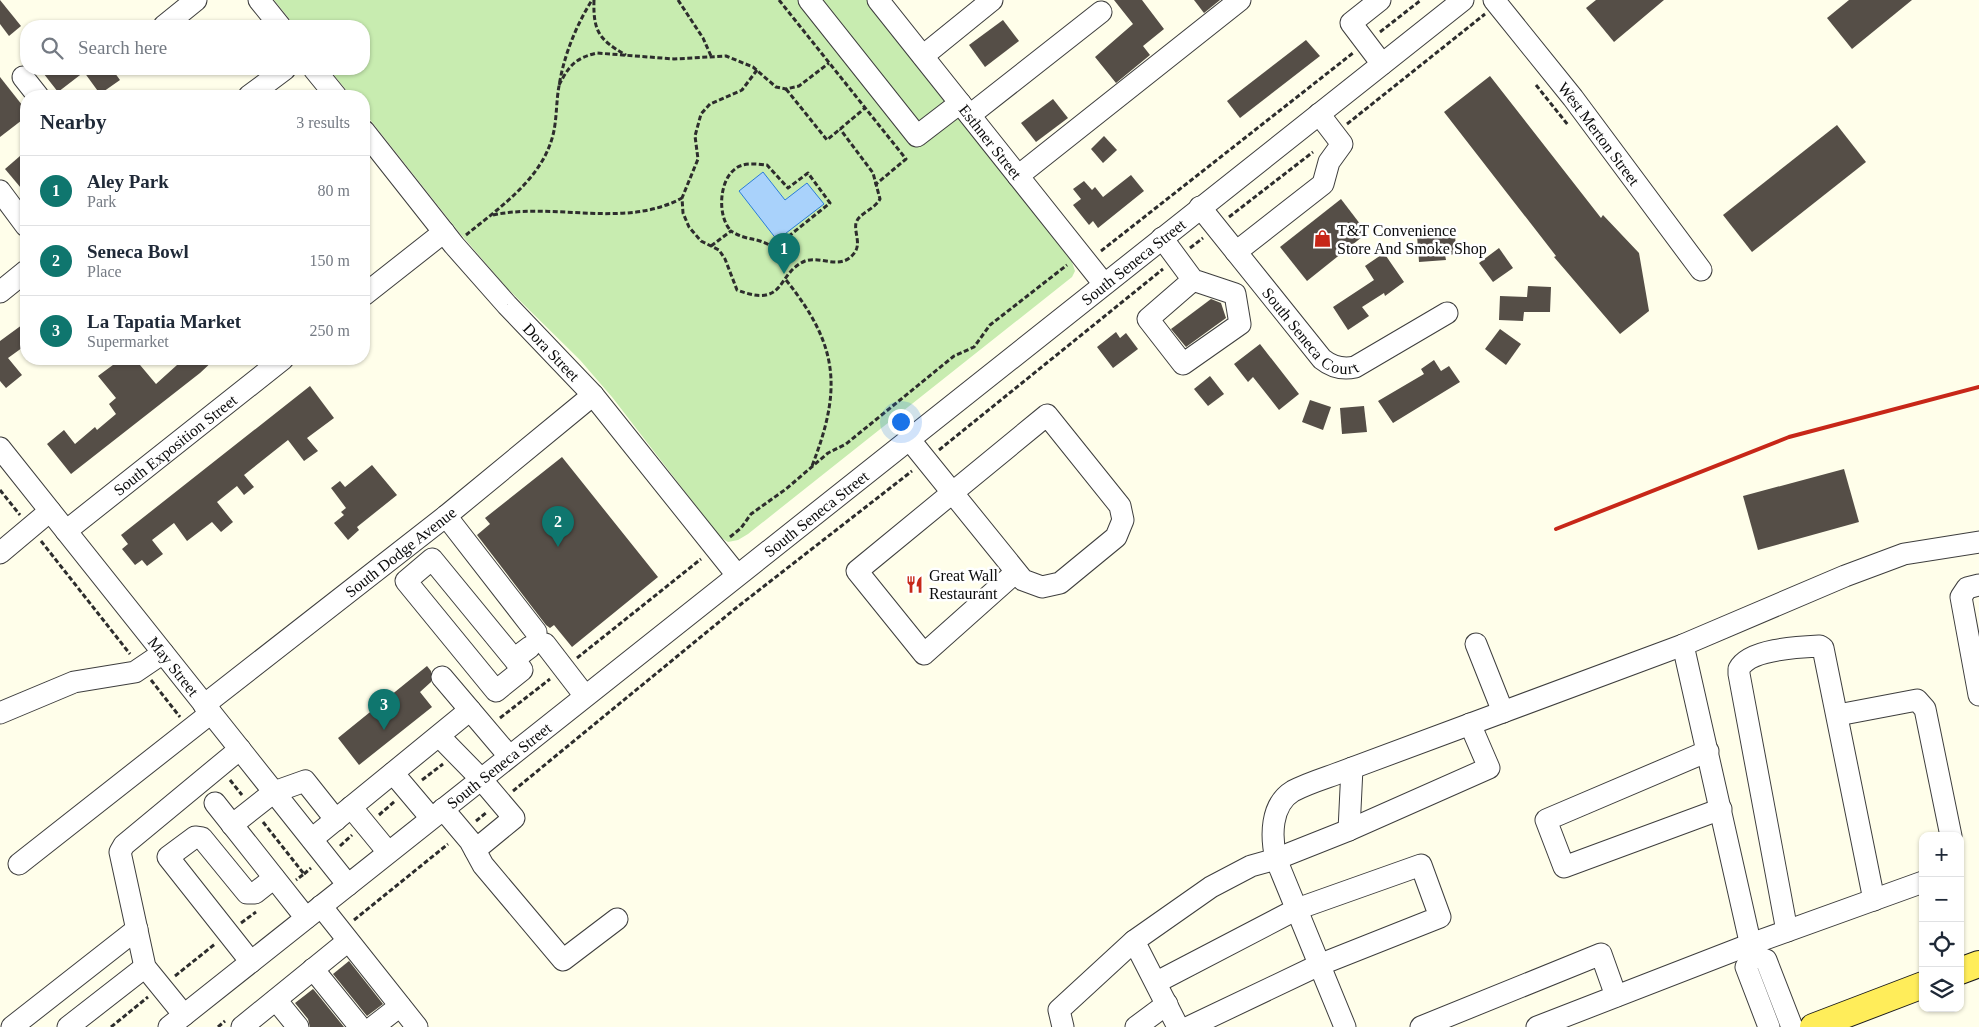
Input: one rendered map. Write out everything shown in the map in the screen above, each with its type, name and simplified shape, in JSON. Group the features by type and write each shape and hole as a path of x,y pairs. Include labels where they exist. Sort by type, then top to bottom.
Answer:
{"main road":[{"path":"1964,970 1979,964"},
{"path":"1813,1027 1919,987"}],"street":[{"path":"171,20 196,0"},
{"path":"259,0 275,20"},
{"path":"809,0 917,136 965,109 1101,12"},
{"name":"Esthner Street","path":"878,0 1104,284"},
{"path":"923,56 992,0"},
{"path":"1018,176 1240,0"},
{"path":"1380,0 1351,23 1382,64"},
{"name":"West Merton Street","path":"1495,1 1573,98 1701,270"},
{"name":"South Seneca Street","path":"176,1021 1382,64 1453,3"},
{"path":"258,90 276,75"},
{"path":"319,75 331,90"},
{"path":"23,77 33,90"},
{"path":"1236,252 1323,184 1329,162 1342,144 1319,114"},
{"name":"Dora Street","path":"370,139 449,238 507,306 593,395 736,575"},
{"path":"0,192 20,218"},
{"name":"South Seneca Court","path":"1200,207 1322,359 1338,368 1355,367 1446,313"},
{"path":"370,291 449,238"},
{"path":"1162,238 1193,280 1235,294"},
{"path":"0,292 20,276"},
{"path":"1235,294 1256,277"},
{"path":"1193,280 1148,318 1183,364 1240,324 1235,294"},
{"name":"South Exposition Street","path":"66,531 275,365"},
{"name":"South Dodge Avenue","path":"19,864 190,730 208,709 593,395"},
{"path":"909,439 951,493 1023,580 1042,587 1060,583 1116,537 1122,520 1120,506 1047,415 951,493 857,571 924,654 1016,572"},
{"name":"May Street","path":"0,448 348,885"},
{"path":"0,553 50,511"},
{"path":"446,516 531,645"},
{"path":"416,539 432,559 531,645 564,668 585,696"},
{"path":"1341,1026 1276,859 1271,837 1276,816 1283,800 1292,792 1683,645 1845,576 1904,554 1979,542"},
{"path":"432,559 406,581 496,691 522,670 531,645"},
{"path":"1979,584 1966,588 1961,597 1979,695"},
{"path":"1476,644 1503,712"},
{"path":"1683,645 1752,950 1746,967 1769,1027"},
{"path":"1787,931 1739,669 1746,661 1777,649 1820,646 1825,654 1874,900"},
{"path":"0,713 74,682 126,674 141,668 164,653"},
{"path":"442,677 509,756"},
{"path":"1838,715 1917,700 1921,703 1925,709 1950,832"},
{"path":"312,839 470,710"},
{"path":"1063,1027 1059,1010 1134,941 1211,887 1252,866 1276,859 1349,830 1489,768 1470,724"},
{"path":"439,736 481,779 514,818 475,850"},
{"path":"176,1021 161,987 145,967 120,858 121,849 240,749"},
{"path":"1708,751 1546,820 1564,867 1721,809"},
{"path":"1349,830 1352,768"},
{"path":"393,773 408,792 463,832 483,865 563,960 617,919"},
{"path":"232,825 274,792 305,781 344,814 366,825 388,852"},
{"path":"215,803 279,884 344,936 417,1027"},
{"path":"251,962 168,857 196,837 202,838 247,893 255,893 279,884"},
{"path":"1157,982 1296,909 1421,865 1440,917 1318,965 1189,1027"},
{"path":"1537,1027 1616,996 1752,950 1787,931 1919,883"},
{"path":"12,1027 137,929"},
{"path":"238,1021 276,1000 314,970 344,936"},
{"path":"1134,941 1157,982 1178,1027"},
{"path":"1752,950 1766,960 1792,1027"},
{"path":"1421,1027 1601,954 1616,996"},
{"path":"68,1027 145,967"},
{"path":"314,970 360,1027"},
{"path":"276,1000 298,1027"},
{"path":"1136,1027 1167,1004"},
{"path":"374,1027 400,1006"}],"path":[{"path":"593,0 594,17 599,35 609,46 629,56"},
{"path":"449,238 491,215 524,185 546,151 553,136 559,85 571,41 593,0"},
{"path":"678,0 703,38 711,56"},
{"path":"779,0 906,159 874,184"},
{"path":"486,730 741,528 751,514 828,453 846,444 954,356 974,347 990,325 1066,266 1101,251 1421,0"},
{"path":"344,936 500,801 736,608 926,460 1177,258 1335,134 1482,16 1495,1"},
{"path":"559,85 568,67 586,55 597,53 674,59 711,56 740,60 757,70 776,87 786,89 799,86 829,63"},
{"path":"757,70 742,90 710,104 701,114 695,136 698,159 682,198 684,214 689,227 701,241 719,250 725,259 737,290 751,296 769,294 782,286 795,265 810,260 840,262 855,252 857,247 856,223 860,216 875,208 880,199 874,184 873,173 840,129"},
{"path":"786,89 827,140 865,108"},
{"path":"754,163 767,165 788,188 808,173 830,203 774,248 761,238 744,239 731,231 726,226 722,208 727,179 736,168 754,163"},
{"path":"491,215 527,211 631,213 658,208 682,198"},
{"path":"711,246 731,231"},
{"path":"786,280 806,306 823,338 828,354 832,390 830,406 823,438 811,468"},
{"path":"0,490 190,730"},
{"path":"111,1027 228,934 279,884 304,874 455,754"},
{"path":"219,766 304,874"},
{"path":"218,1027 238,1021"}],"green space":[{"path":"274,0 867,0 1069,253 1075,271 1072,277 748,534 738,540 728,542 720,537 612,397 580,360 507,288 458,231 370,120 370,90 346,90 334,75 370,75 370,20 290,20"}],"water":[{"path":"763,172 785,200 807,183 824,204 777,240 739,191"}],"building":[{"path":"0,0 20,27 9,36 0,24"},
{"path":"1114,0 1142,0 1164,29 1143,46 1150,55 1116,83 1095,57 1133,24"},
{"path":"1194,0 1220,0 1204,13"},
{"path":"1596,0 1664,0 1614,42 1586,8"},
{"path":"1849,0 1912,0 1852,49 1827,18"},
{"path":"1003,20 1019,41 985,67 969,45"},
{"path":"1306,40 1320,56 1240,118 1227,101"},
{"path":"45,75 80,75 61,90 56,90"},
{"path":"86,75 116,75 120,80 106,90 97,90"},
{"path":"1490,76 1601,218 1603,215 1639,253 1649,311 1620,334 1554,257 1556,256 1444,112"},
{"path":"0,77 20,102 20,122 0,137"},
{"path":"1053,99 1068,118 1036,142 1021,123"},
{"path":"1837,125 1866,162 1752,252 1723,215"},
{"path":"1104,136 1117,150 1103,163 1091,149"},
{"path":"20,156 20,187 5,169"},
{"path":"1131,175 1144,191 1098,228 1093,221 1089,225 1073,205 1081,199 1073,189 1084,181 1092,190 1095,187 1103,197"},
{"path":"1341,199 1367,233 1307,281 1280,247"},
{"path":"1455,232 1456,254 1445,255 1446,260 1419,262 1417,235"},
{"path":"1499,248 1513,268 1493,282 1479,263"},
{"path":"1384,253 1404,282 1385,296 1384,293 1362,307 1369,316 1348,330 1333,307 1374,280 1365,266"},
{"path":"1528,286 1551,287 1550,312 1524,312 1523,321 1499,320 1500,296 1527,297"},
{"path":"1211,299 1221,303 1226,318 1186,347 1171,329"},
{"path":"20,326 20,349 8,358 22,375 6,388 0,381 0,341"},
{"path":"1500,329 1521,344 1506,365 1485,349"},
{"path":"1116,332 1120,338 1126,333 1138,349 1113,368 1097,347"},
{"path":"1260,344 1299,394 1279,410 1253,377 1248,382 1234,364"},
{"path":"1434,360 1441,371 1449,366 1460,382 1393,423 1378,401 1424,374 1421,369"},
{"path":"113,365 140,365 156,384 177,365 209,365 71,474 47,444 64,430 75,444 95,427 97,430 116,414 109,404 116,398 98,376"},
{"path":"1210,376 1224,394 1208,406 1194,389"},
{"path":"310,386 334,418 307,438 318,451 304,461 288,440 244,475 254,487 244,495 237,486 217,502 233,522 221,532 212,522 187,541 174,523 152,540 163,554 147,566 142,560 135,565 122,549 128,544 121,535"},
{"path":"1310,400 1331,407 1323,430 1302,422"},
{"path":"1364,406 1367,432 1342,434 1340,408"},
{"path":"562,457 658,577 572,647 554,625 550,628 546,625 477,535 490,524 485,518"},
{"path":"372,465 397,495 357,527 359,530 348,540 334,523 344,515 341,512 346,508 331,488 340,481 345,487"},
{"path":"1844,469 1859,522 1758,550 1743,496"},
{"path":"427,666 431,671 431,682 420,692 432,707 359,765 338,738"},
{"path":"349,961 383,1004 367,1016 333,974"},
{"path":"313,989 344,1027 310,1027 308,1019 295,1003"}],"railway":[{"path":"1556,529 1789,437 1979,387"}],"place":[{"name":"T&T Convenience Store And Smoke Shop","path":"1323,239"},
{"name":"Aley Park","path":"784,274"},
{"name":"Seneca Bowl","path":"558,547"},
{"name":"Great Wall Restaurant","path":"915,584"},
{"name":"La Tapatia Market","path":"384,730"}]}
